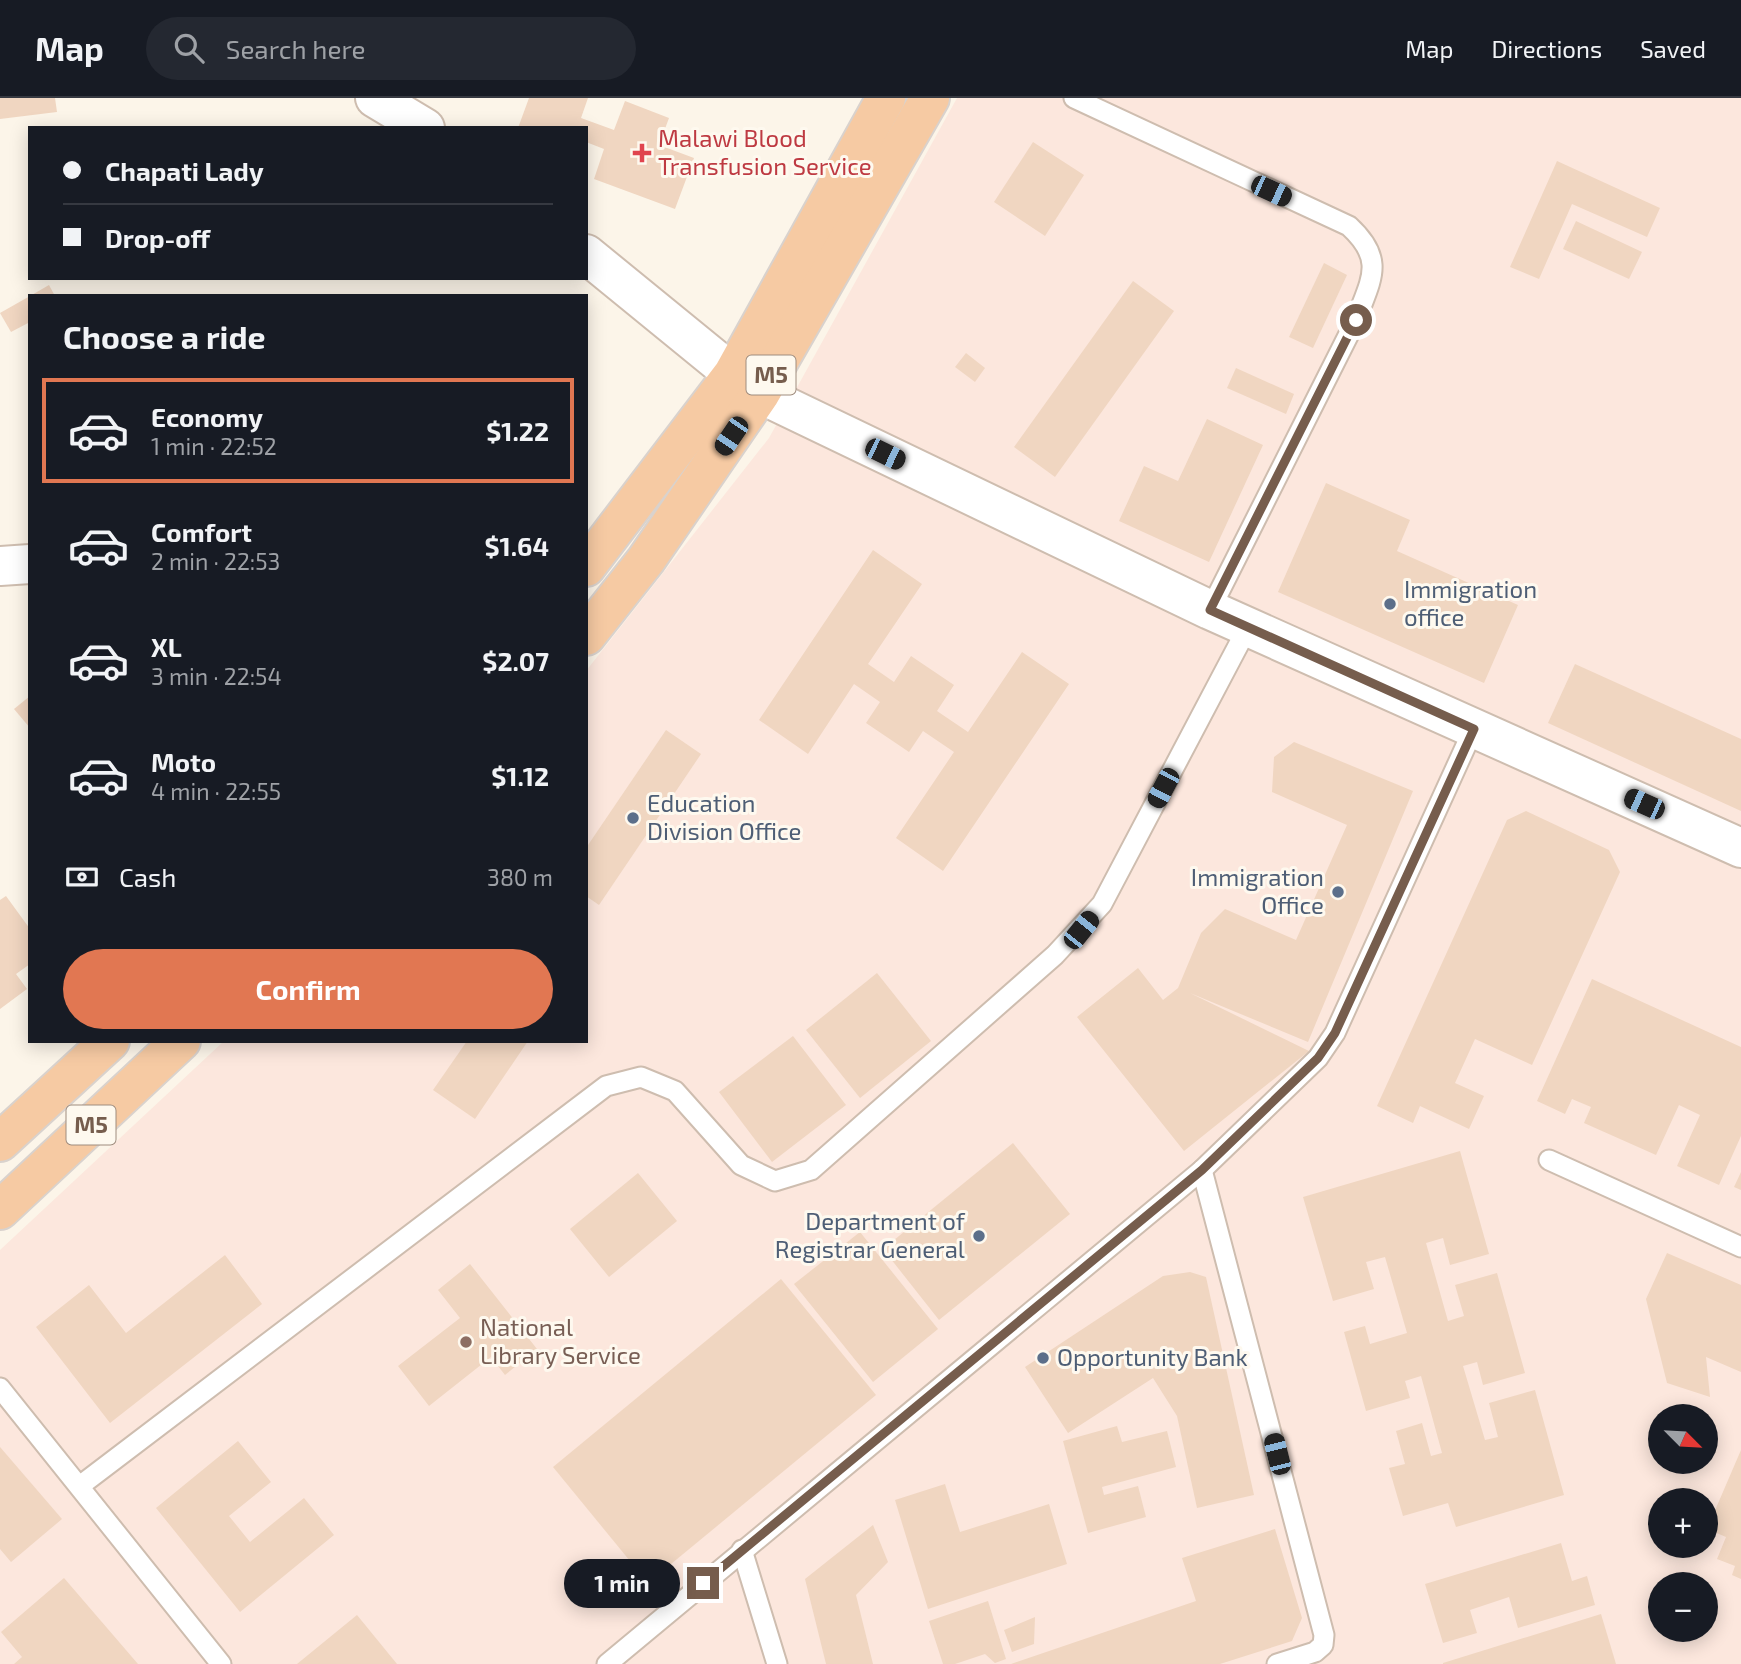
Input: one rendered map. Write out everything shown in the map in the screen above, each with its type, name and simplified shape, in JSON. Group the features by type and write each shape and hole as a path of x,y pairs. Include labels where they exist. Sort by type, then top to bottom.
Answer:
{"highway":[{"name":"M5","path":"588,565 746,384 886,98"},
{"name":"M5","path":"588,633 646,560 746,384 930,98"},
{"name":"M5","path":"0,1142 108,1043"},
{"name":"M5","path":"0,1210 179,1043"}],"street":[{"path":"375,98 422,126"},
{"path":"588,256 746,384 1210,610 1249,625 1741,848"},
{"path":"0,566 28,564"}],"lane":[{"path":"1074,98 1349,226 1365,241 1374,271 1356,320 1210,610"},
{"path":"80,1485 606,1086 641,1077 675,1091 741,1165 775,1181 811,1170 1055,955 1102,904 1249,625"},
{"path":"607,1664 1202,1170 1318,1058 1335,1033 1474,729"},
{"path":"1549,1160 1741,1247"},
{"path":"1202,1170 1324,1635 1323,1645 1315,1652 1277,1664"},
{"path":"0,1388 221,1664"},
{"path":"742,1550 777,1664"}],"shaded area":[{"path":"957,98 1741,98 1741,1664 0,1664 0,1250 222,1043 588,1043 588,668 769,438"}],"building":[{"path":"0,98 55,98 57,112 0,119"},
{"name":"Malawi Blood Transfusion Service","path":"529,98 588,98 581,118 614,130 625,101 669,118 659,145 694,158 675,209 594,179 604,149 588,143 588,126 519,126"},
{"path":"1033,142 1084,175 1045,236 994,202"},
{"path":"1557,161 1660,208 1647,237 1572,204 1539,279 1510,267"},
{"path":"1576,221 1642,252 1629,279 1563,249"},
{"path":"1324,263 1347,275 1313,348 1289,337"},
{"path":"1133,281 1174,311 1055,477 1014,447"},
{"path":"49,285 54,294 33,294"},
{"path":"28,297 28,323 11,332 0,313"},
{"path":"966,353 985,368 975,382 955,367"},
{"path":"1236,368 1294,394 1286,414 1227,388"},
{"path":"1207,419 1263,445 1209,562 1119,521 1144,466 1178,481"},
{"path":"1326,483 1410,520 1397,551 1518,605 1484,683 1278,592"},
{"path":"873,550 922,584 868,664 894,682 911,656 954,685 937,711 968,732 1022,652 1069,684 943,871 896,838 954,752 923,731 909,752 866,723 880,702 854,684 808,754 759,720"},
{"path":"1575,664 1741,739 1741,811 1548,723"},
{"path":"28,698 28,726 14,709"},
{"path":"666,730 701,754 599,905 588,897 588,845"},
{"path":"1294,742 1413,791 1308,1042 1190,993 1309,1051 1184,1151 1077,1017 1138,968 1163,1000 1178,988 1201,933 1225,909 1296,940 1347,825 1272,792 1274,757"},
{"path":"1526,811 1609,850 1620,872 1532,1065 1475,1039 1455,1083 1484,1096 1469,1129 1420,1106 1413,1123 1377,1106 1507,820"},
{"path":"6,896 28,926 28,965 16,974 27,989 0,1009 0,900"},
{"path":"877,973 931,1041 860,1098 806,1030"},
{"path":"1592,979 1741,1047 1741,1136 1719,1185 1677,1166 1700,1115 1679,1105 1656,1155 1584,1123 1591,1107 1572,1099 1565,1114 1537,1101"},
{"path":"793,1036 846,1105 772,1162 719,1092"},
{"path":"466,1043 527,1043 475,1119 433,1090"},
{"path":"1013,1143 1070,1214 939,1320 883,1249"},
{"path":"1460,1151 1489,1254 1450,1265 1443,1238 1426,1243 1448,1321 1464,1316 1455,1285 1497,1273 1525,1373 1483,1385 1477,1362 1463,1366 1485,1440 1498,1437 1489,1403 1535,1390 1564,1495 1456,1527 1448,1503 1403,1516 1389,1468 1405,1464 1396,1431 1422,1423 1431,1456 1442,1453 1421,1376 1405,1381 1410,1398 1366,1411 1344,1332 1365,1326 1370,1344 1407,1333 1385,1257 1366,1262 1374,1289 1333,1301 1303,1197"},
{"path":"1741,1172 1741,1190 1734,1187"},
{"path":"638,1173 677,1221 609,1277 570,1229"},
{"path":"860,1232 938,1329 873,1382 794,1284"},
{"path":"1667,1253 1741,1285 1741,1372 1706,1357 1710,1397 1667,1383 1646,1299"},
{"path":"225,1255 262,1304 110,1423 36,1327 89,1285 126,1333"},
{"path":"470,1264 537,1349 505,1375 491,1357 429,1406 398,1366 460,1318 438,1290"},
{"path":"1190,1272 1206,1277 1254,1495 1197,1508 1177,1416 1153,1378 1068,1433 1025,1367 1163,1276"},
{"path":"781,1279 876,1395 648,1583 553,1467"},
{"path":"1117,1426 1122,1442 1167,1431 1176,1467 1102,1487 1104,1495 1138,1486 1146,1517 1088,1533 1063,1441"},
{"path":"238,1441 271,1482 229,1516 250,1542 304,1498 334,1535 240,1612 156,1508"},
{"path":"0,1447 62,1519 11,1562 0,1549"},
{"path":"1741,1450 1741,1579 1732,1575 1735,1566 1717,1559 1726,1537 1718,1534 1718,1503"},
{"path":"945,1484 960,1532 1049,1504 1067,1564 928,1609 895,1500"},
{"path":"873,1525 888,1562 856,1595 873,1664 826,1664 805,1579"},
{"path":"1275,1529 1302,1618 1292,1641 1220,1664 1011,1664 1196,1601 1182,1558"},
{"path":"1561,1543 1572,1581 1587,1576 1595,1605 1518,1628 1509,1597 1470,1610 1477,1633 1443,1643 1425,1584"},
{"path":"64,1578 138,1664 14,1664 22,1657 1,1632"},
{"path":"988,1601 1006,1659 995,1663 985,1654 955,1664 943,1664 929,1621"},
{"path":"1601,1614 1616,1664 1443,1664 1443,1663"},
{"path":"357,1615 397,1664 297,1664"},
{"path":"1035,1617 1034,1644 1012,1652 1004,1630"}],"place":[{"name":"Malawi Blood Transfusion Service","path":"642,153"},
{"name":"Immigration office","path":"1390,604"},
{"name":"Education Division Office","path":"633,818"},
{"name":"Immigration Office","path":"1338,892"},
{"name":"Department of Registrar General","path":"979,1236"},
{"name":"National Library Service","path":"466,1342"},
{"name":"Opportunity Bank","path":"1043,1358"}],"route":[{"path":"703,1583 1202,1170 1318,1058 1335,1033 1474,729 1249,625 1210,610 1356,320"}]}
